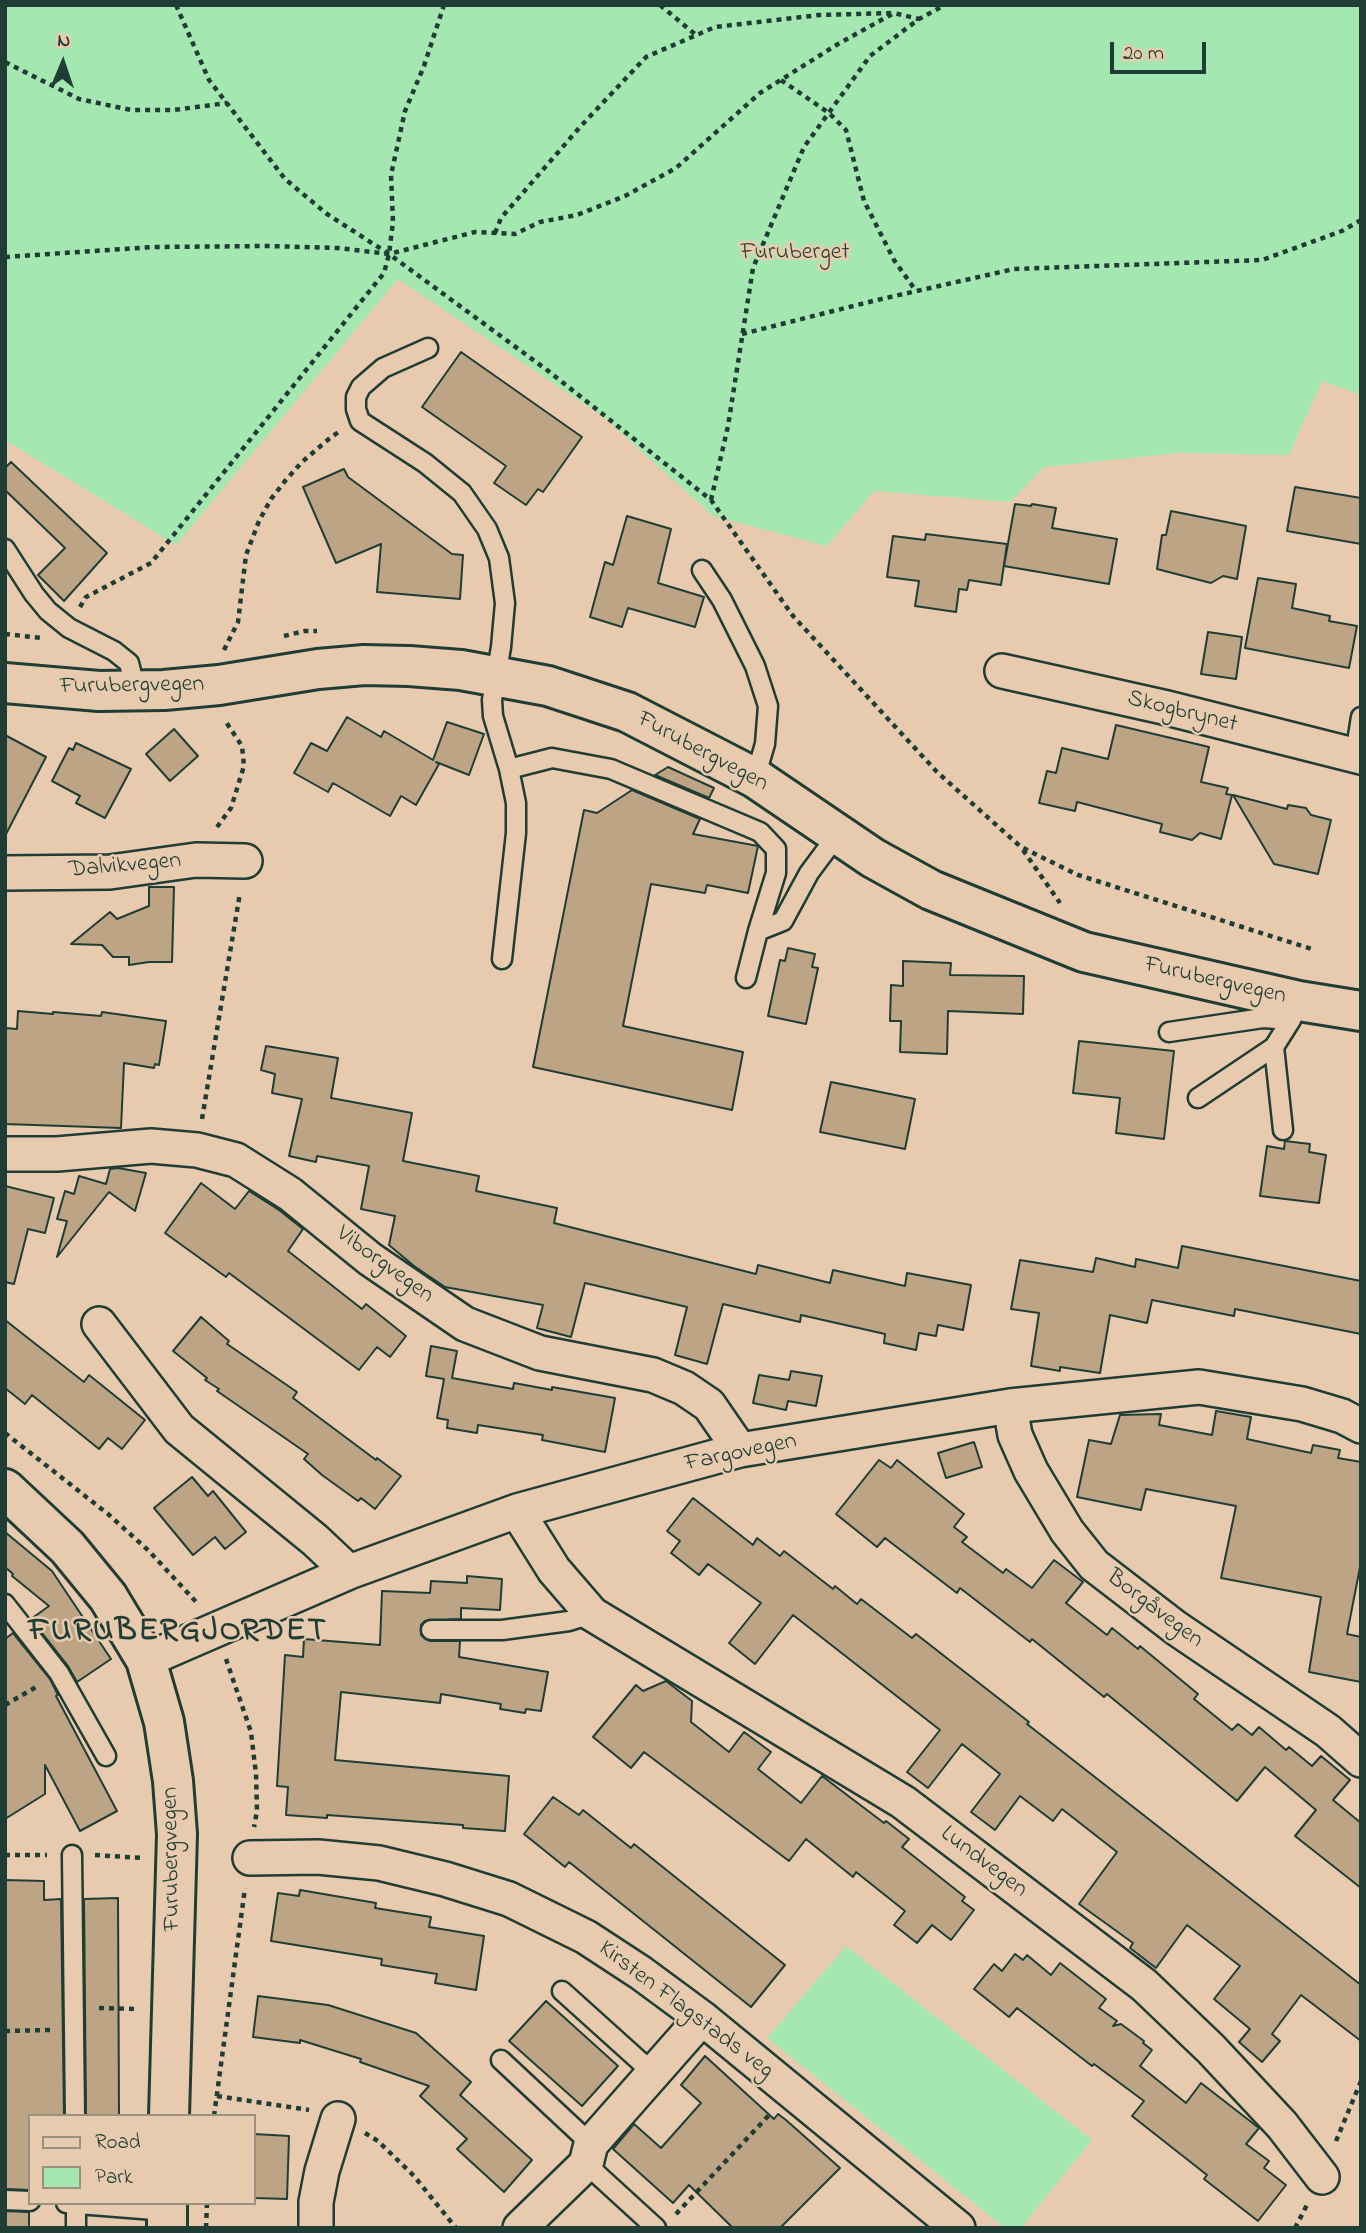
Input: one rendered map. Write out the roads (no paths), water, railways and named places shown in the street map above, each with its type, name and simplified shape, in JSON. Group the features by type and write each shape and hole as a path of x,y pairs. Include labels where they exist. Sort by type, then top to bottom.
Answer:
{"main road":[{"name":"Furubergvegen","path":"5,683 55,689 136,691 219,685 318,669 409,666 495,675 548,686 626,712 755,778 873,858 931,890 1084,952 1295,1010 1361,1011"},
{"name":"Furubergvegen","path":"5,1489 67,1547 107,1597 146,1660 164,1722 177,1834 169,2114"}],"street":[{"name":"Skogbrynet","path":"1002,670 1358,756"},
{"name":"Dalvikvegen","path":"5,873 110,872 196,860 245,861"},
{"name":"Viborgvegen","path":"5,1154 57,1154 151,1146 197,1150 236,1160 290,1194 370,1259 465,1324 540,1353 653,1376 684,1388 709,1405 740,1450"},
{"path":"99,1324 179,1429 315,1540 348,1572"},
{"name":"Fargovegen","path":"146,1660 348,1572 517,1511 740,1450 1010,1406 1199,1388 1302,1404 1342,1416 1361,1426"},
{"name":"Borgåvegen","path":"1010,1406 1015,1436 1031,1471 1067,1531 1094,1565 1176,1628 1328,1731 1361,1760"},
{"name":"Lundvegen","path":"517,1511 554,1570 592,1614 903,1802 1144,1985 1211,2049 1282,2125 1322,2177"},
{"name":"Kirsten Flagstads veg","path":"250,1858 318,1857 379,1863 509,1899 586,1937 702,2018 958,2228"},
{"path":"520,2228 588,2154 653,2073 702,2018"},
{"path":"316,2228 316,2202 322,2171 338,2119"}],"lane":[{"path":"428,348 383,368 361,387 356,397 360,421 425,463 462,493 487,529 499,558 505,603 492,716 509,769 516,803 516,833 502,959"},
{"path":"5,549 48,611 69,628 114,651 129,663 136,691"},
{"path":"702,570 722,600 755,666 768,706 765,744 755,778"},
{"path":"1358,756 1361,717"},
{"path":"509,769 552,758 611,769 760,832 776,849 776,873 746,978"},
{"path":"758,931 783,921 809,873 838,834"},
{"path":"1169,1032 1262,1018 1295,1010"},
{"path":"1198,1098 1274,1047 1295,1010"},
{"path":"1274,1047 1283,1130"},
{"path":"5,1604 59,1673 106,1756"},
{"path":"431,1630 502,1630 569,1621 592,1614"},
{"path":"72,1855 75,2114"},
{"path":"562,1991 653,2073"},
{"path":"501,2060 656,2228"},
{"path":"5,2200 28,2201"},
{"path":"76,2205 76,2228"},
{"path":"85,2205 167,2214"}],"district":[{"name":"FURUBERGJORDET","path":"178,1634"}],"park label":[{"name":"Furuberget","path":"795,254"}]}
